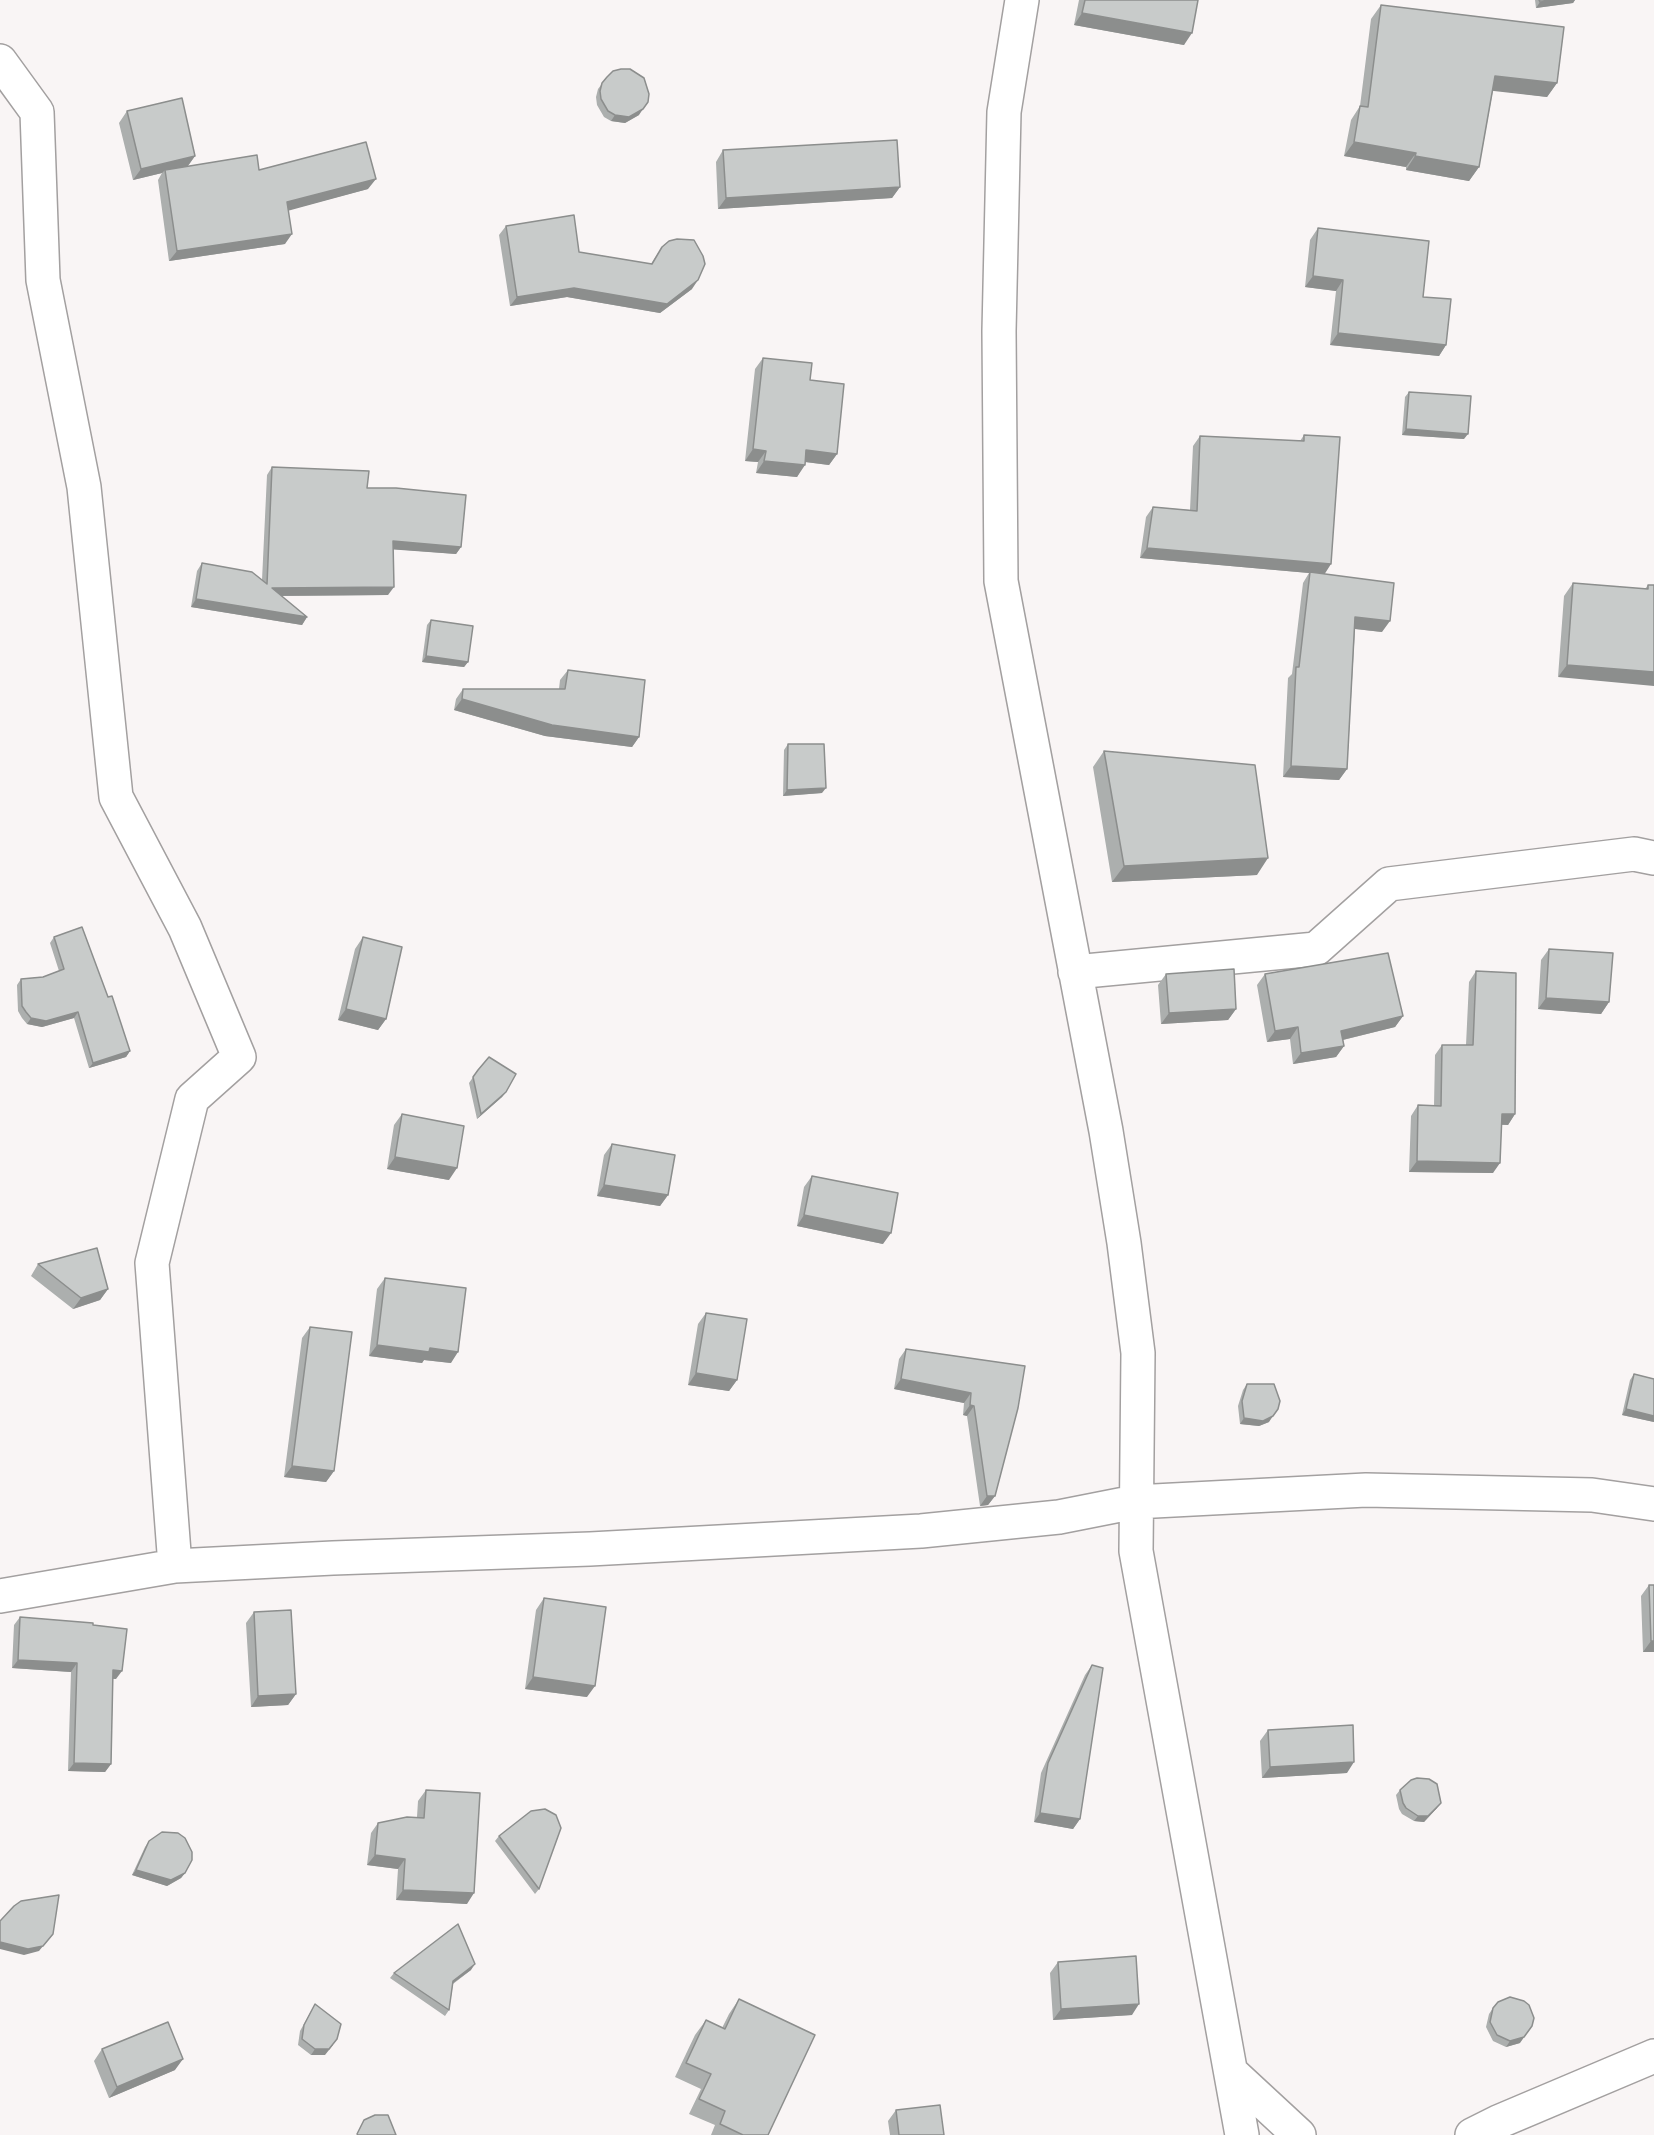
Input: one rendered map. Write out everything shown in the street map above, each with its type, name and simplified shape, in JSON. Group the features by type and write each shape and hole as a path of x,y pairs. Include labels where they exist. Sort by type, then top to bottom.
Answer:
{"street":[{"path":"1022,0 1004,112 999,331 1001,581 1106,1131 1124,1242 1138,1353 1136,1551 1242,2135"},
{"path":"0,62 38,111 43,280 84,487 116,797 184,928 239,1057 192,1099 152,1263 175,1566"},
{"path":"1076,972 1316,949 1389,884 1634,854 1654,858"},
{"path":"0,1596 175,1566 590,1549 921,1531 1059,1517 1135,1502 1366,1490 1592,1495 1654,1504"},
{"path":"1472,2135 1654,2056"},
{"path":"1232,2073 1299,2135"}],"building":[{"path":"1085,0 1198,0 1192,33 1082,13"},
{"path":"1381,5 1564,27 1557,83 1495,76 1479,167 1354,142 1360,106 1368,107"},
{"path":"630,69 644,78 649,94 648,102 643,109 629,117 615,115 608,111 601,99 602,83 613,71"},
{"path":"182,98 195,156 141,169 127,111"},
{"path":"897,140 900,187 726,198 723,150"},
{"path":"366,142 376,179 287,202 292,234 177,251 165,170 257,155 259,170"},
{"path":"574,215 579,252 652,264 662,247 669,241 694,240 705,264 698,280 667,304 574,288 517,297 506,226"},
{"path":"1318,228 1429,241 1423,297 1451,299 1446,345 1338,333 1343,280 1313,276"},
{"path":"763,358 812,363 810,380 844,384 837,454 806,450 805,465 764,461 766,451 753,449"},
{"path":"1409,392 1471,396 1468,434 1406,429"},
{"path":"1304,435 1340,437 1331,564 1147,548 1153,507 1197,511 1200,436 1304,441"},
{"path":"272,467 369,471 367,488 396,488 466,495 461,547 393,541 394,587 272,588 307,617 196,599 202,563 252,572 267,584"},
{"path":"1310,572 1394,583 1390,621 1355,617 1347,769 1291,766 1296,667 1299,667"},
{"path":"1573,583 1648,589 1648,585 1654,585 1654,672 1567,665"},
{"path":"431,620 473,626 468,662 426,656"},
{"path":"568,670 645,680 639,737 552,725 462,699 463,689 565,689"},
{"path":"788,744 824,744 826,788 787,790"},
{"path":"1104,751 1255,765 1268,858 1124,866"},
{"path":"82,927 108,997 112,996 130,1051 93,1063 78,1012 46,1021 31,1018 22,1006 21,979 43,977 64,969 54,937"},
{"path":"363,937 402,947 386,1019 346,1009"},
{"path":"1549,949 1613,953 1609,1002 1546,998"},
{"path":"1388,953 1403,1016 1341,1031 1344,1046 1301,1053 1298,1027 1275,1031 1265,974"},
{"path":"1234,969 1236,1009 1169,1013 1166,974"},
{"path":"1476,971 1516,973 1515,1114 1502,1114 1500,1163 1417,1161 1418,1105 1441,1106 1442,1045 1473,1045"},
{"path":"489,1057 516,1074 506,1092 481,1114 473,1077"},
{"path":"402,1114 464,1126 457,1168 395,1157"},
{"path":"612,1144 675,1155 668,1195 604,1185"},
{"path":"812,1176 898,1193 891,1233 804,1215"},
{"path":"97,1248 108,1289 81,1298 38,1264"},
{"path":"385,1278 466,1288 458,1352 430,1348 429,1352 377,1345"},
{"path":"706,1313 747,1319 737,1380 696,1373"},
{"path":"310,1327 352,1332 334,1471 292,1466"},
{"path":"906,1349 1025,1366 1018,1408 995,1496 987,1496 974,1406 970,1405 971,1393 901,1379"},
{"path":"1634,1374 1654,1379 1654,1416 1626,1409"},
{"path":"1247,1384 1274,1384 1280,1401 1273,1416 1263,1421 1244,1418 1242,1401"},
{"path":"1649,1585 1654,1585 1654,1641 1651,1641"},
{"path":"544,1598 606,1607 595,1686 533,1677"},
{"path":"291,1610 296,1694 258,1696 254,1612"},
{"path":"20,1617 93,1623 93,1625 127,1629 122,1671 113,1670 111,1764 74,1763 77,1663 18,1660"},
{"path":"1092,1665 1103,1668 1080,1819 1040,1813 1048,1763"},
{"path":"1353,1725 1354,1762 1270,1767 1268,1730"},
{"path":"1429,1779 1437,1784 1441,1803 1428,1816 1418,1816 1406,1808 1403,1803 1400,1790 1411,1780"},
{"path":"426,1790 480,1793 474,1893 403,1890 405,1859 375,1855 378,1823 407,1817 424,1818"},
{"path":"545,1809 556,1815 561,1828 539,1889 499,1836 531,1811"},
{"path":"162,1832 178,1833 185,1838 192,1852 192,1860 185,1873 171,1880 136,1870 149,1841"},
{"path":"59,1895 53,1934 43,1946 28,1949 0,1942 0,1921 14,1906 21,1901"},
{"path":"458,1924 475,1964 453,1981 449,2010 394,1973"},
{"path":"1136,1956 1139,2004 1061,2009 1058,1962"},
{"path":"1510,1997 1529,2005 1534,2018 1532,2026 1524,2037 1510,2041 1497,2035 1490,2022 1493,2008 1498,2002"},
{"path":"739,1999 815,2035 768,2135 743,2135 720,2124 725,2111 699,2099 711,2074 686,2063 706,2020 725,2029"},
{"path":"315,2004 341,2024 337,2039 329,2049 315,2049 302,2039 304,2025"},
{"path":"168,2022 183,2059 117,2087 102,2049"},
{"path":"940,2105 944,2135 899,2135 896,2110"},
{"path":"375,2115 388,2115 396,2135 358,2135 364,2120"}]}
